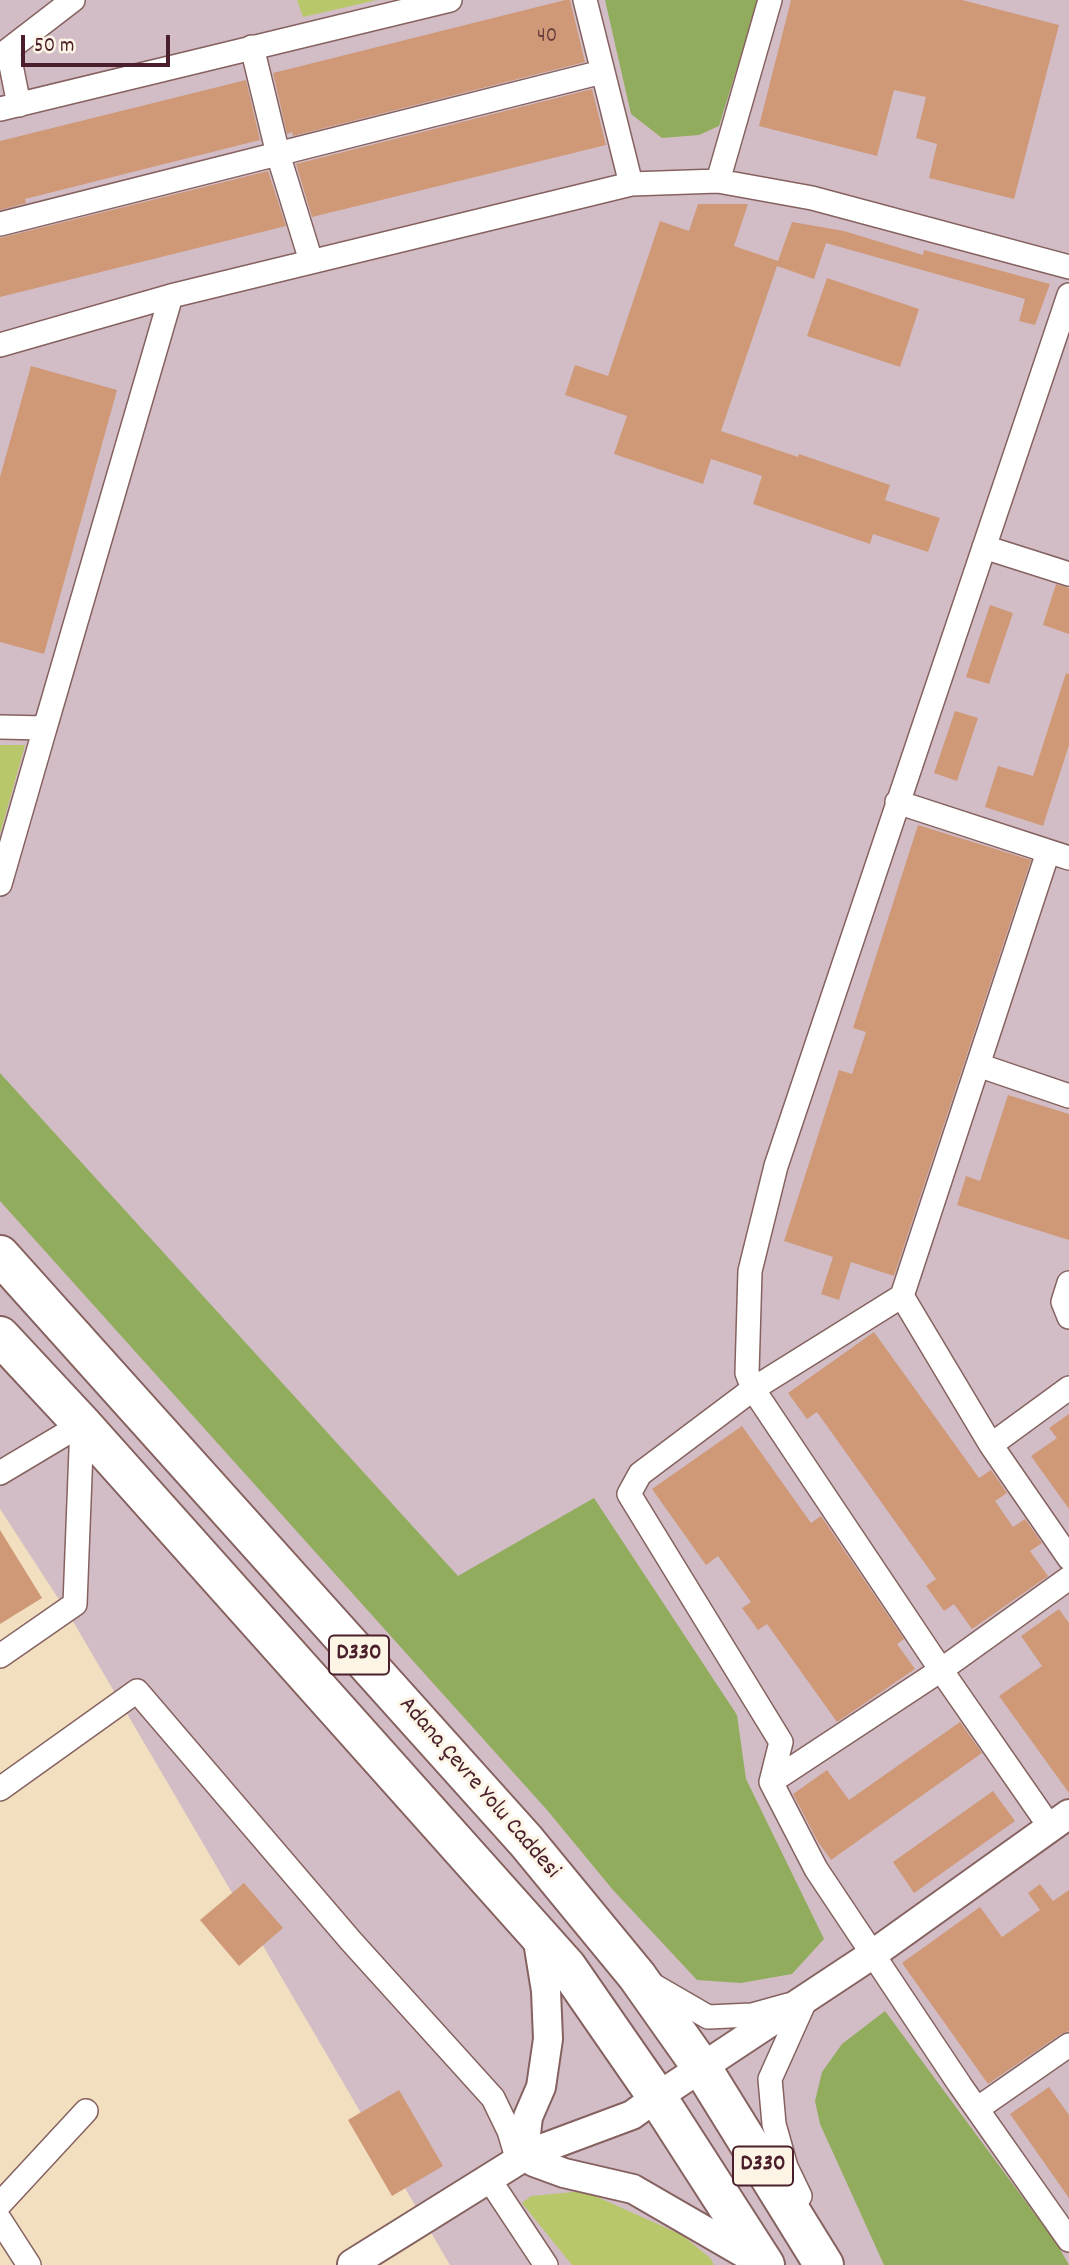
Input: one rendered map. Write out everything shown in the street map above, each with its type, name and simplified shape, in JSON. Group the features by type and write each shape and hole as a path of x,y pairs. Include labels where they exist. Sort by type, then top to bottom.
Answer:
{"highway":[{"name":"Adana Çevre Yolu Caddesi","path":"0,1255 517,1830 637,1976 702,2068 824,2265"},
{"name":"Adana Çevre Yolu Caddesi","path":"0,1336 82,1424 567,1967 657,2097 764,2265"}],"street":[{"path":"72,0 8,50 10,107 450,0"},
{"path":"585,0 631,184"},
{"path":"718,181 771,0"},
{"path":"252,47 278,153 311,261"},
{"path":"0,224 602,72"},
{"path":"0,345 171,296 631,184 718,181 812,198 1069,267"},
{"path":"352,2264 524,2157 632,2115 873,1955 1060,1821 941,1670 753,1389 747,1373 750,1271 776,1166 1069,295"},
{"path":"0,884 171,296"},
{"path":"984,547 1069,574"},
{"path":"0,727 45,728"},
{"path":"897,802 1059,855 978,1065 902,1296 753,1389 640,1474 629,1494 781,1742 771,1782 816,1869 1069,2241"},
{"path":"978,1065 1069,1096"},
{"path":"1069,1283 1063,1302 1069,1317"},
{"path":"902,1296 991,1445 1069,1558"},
{"path":"991,1445 1069,1388"},
{"path":"0,1473 82,1424"},
{"path":"0,1656 75,1604 82,1424"},
{"path":"771,1782 941,1670 1069,1577"},
{"path":"0,1789 137,1691 351,1941 493,2098 524,2157 564,2173 633,2189 764,2265"},
{"path":"524,2157 528,2117 541,2087 548,2039 537,1935"},
{"path":"637,1976 708,2017 752,2015 805,2001"},
{"path":"805,2001 770,2079 774,2124 786,2166 834,2265"},
{"path":"977,2109 1069,2045"},
{"path":"0,2204 86,2111"},
{"path":"489,2179 546,2265"},
{"path":"0,2220 29,2265"}],"shaded area":[{"path":"0,0 1069,0 1069,2265 450,2265 71,1618 0,1509"}],"green space":[{"path":"297,0 377,0 303,17"},
{"path":"605,0 758,0 719,126 699,135 662,138 631,114"},
{"path":"0,745 25,745 0,834"},
{"path":"0,1073 458,1576 594,1498 737,1715 746,1779 824,1939 792,1974 741,1983 697,1980 613,1890 547,1810 0,1201"},
{"path":"885,2011 1057,2244 1069,2265 884,2265 820,2124 815,2101 822,2072 842,2044"},
{"path":"584,2191 682,2235 710,2258 714,2265 572,2265 522,2203 531,2196"}],"building":[{"path":"570,0 585,62 293,136 292,132 287,134 273,73"},
{"path":"791,0 962,0 1059,25 1014,199 929,178 937,144 916,138 926,97 894,90 877,156 759,126"},
{"path":"246,80 260,140 25,199 26,203 0,210 0,141"},
{"path":"592,89 606,145 312,217 296,164"},
{"path":"268,171 286,226 0,297 0,238"},
{"path":"698,204 748,204 734,246 778,261 792,222 844,231 923,255 924,250 1050,284 1035,325 1019,321 1025,299 826,243 814,279 777,266 721,431 890,485 885,500 940,518 928,552 873,534 870,544 753,504 762,476 711,459 703,484 614,454 627,416 565,395 575,365 608,376 660,221 689,231"},
{"path":"827,278 919,309 900,367 807,336"},
{"path":"31,366 117,390 44,654 0,642 0,477"},
{"path":"1056,584 1069,588 1069,634 1043,625"},
{"path":"990,605 1013,613 989,684 966,677"},
{"path":"1066,673 1069,674 1069,745 1043,826 985,807 998,766 1033,776"},
{"path":"955,711 978,718 957,781 934,773"},
{"path":"918,825 1031,860 894,1276 851,1262 839,1300 821,1294 833,1257 784,1241 839,1070 852,1074 866,1032 853,1028"},
{"path":"1008,1095 1069,1114 1069,1240 957,1205 966,1176 980,1181"},
{"path":"874,1332 979,1478 991,1470 1007,1493 995,1501 1013,1527 1025,1519 1042,1543 1030,1551 1048,1576 972,1629 954,1604 944,1611 926,1586 936,1579 817,1412 807,1419 788,1393"},
{"path":"1069,1414 1069,1509 1031,1456 1057,1438 1049,1428"},
{"path":"742,1426 811,1523 821,1516 904,1639 897,1644 915,1669 837,1722 767,1624 758,1630 742,1608 751,1602 718,1556 706,1565 652,1489"},
{"path":"0,1530 42,1598 0,1624"},
{"path":"1059,1609 1069,1623 1069,1793 999,1696 1042,1666 1021,1636"},
{"path":"960,1722 982,1753 831,1860 818,1842 793,1794 827,1770 849,1800"},
{"path":"993,1791 1015,1821 914,1893 893,1862"},
{"path":"244,1883 283,1928 239,1966 200,1920"},
{"path":"1040,1884 1053,1901 1069,1890 1069,2031 988,2084 902,1963 980,1907 1002,1937 1040,1910 1028,1893"},
{"path":"1049,2087 1069,2115 1069,2198 1010,2114"},
{"path":"399,2090 443,2166 392,2196 348,2120"}]}
